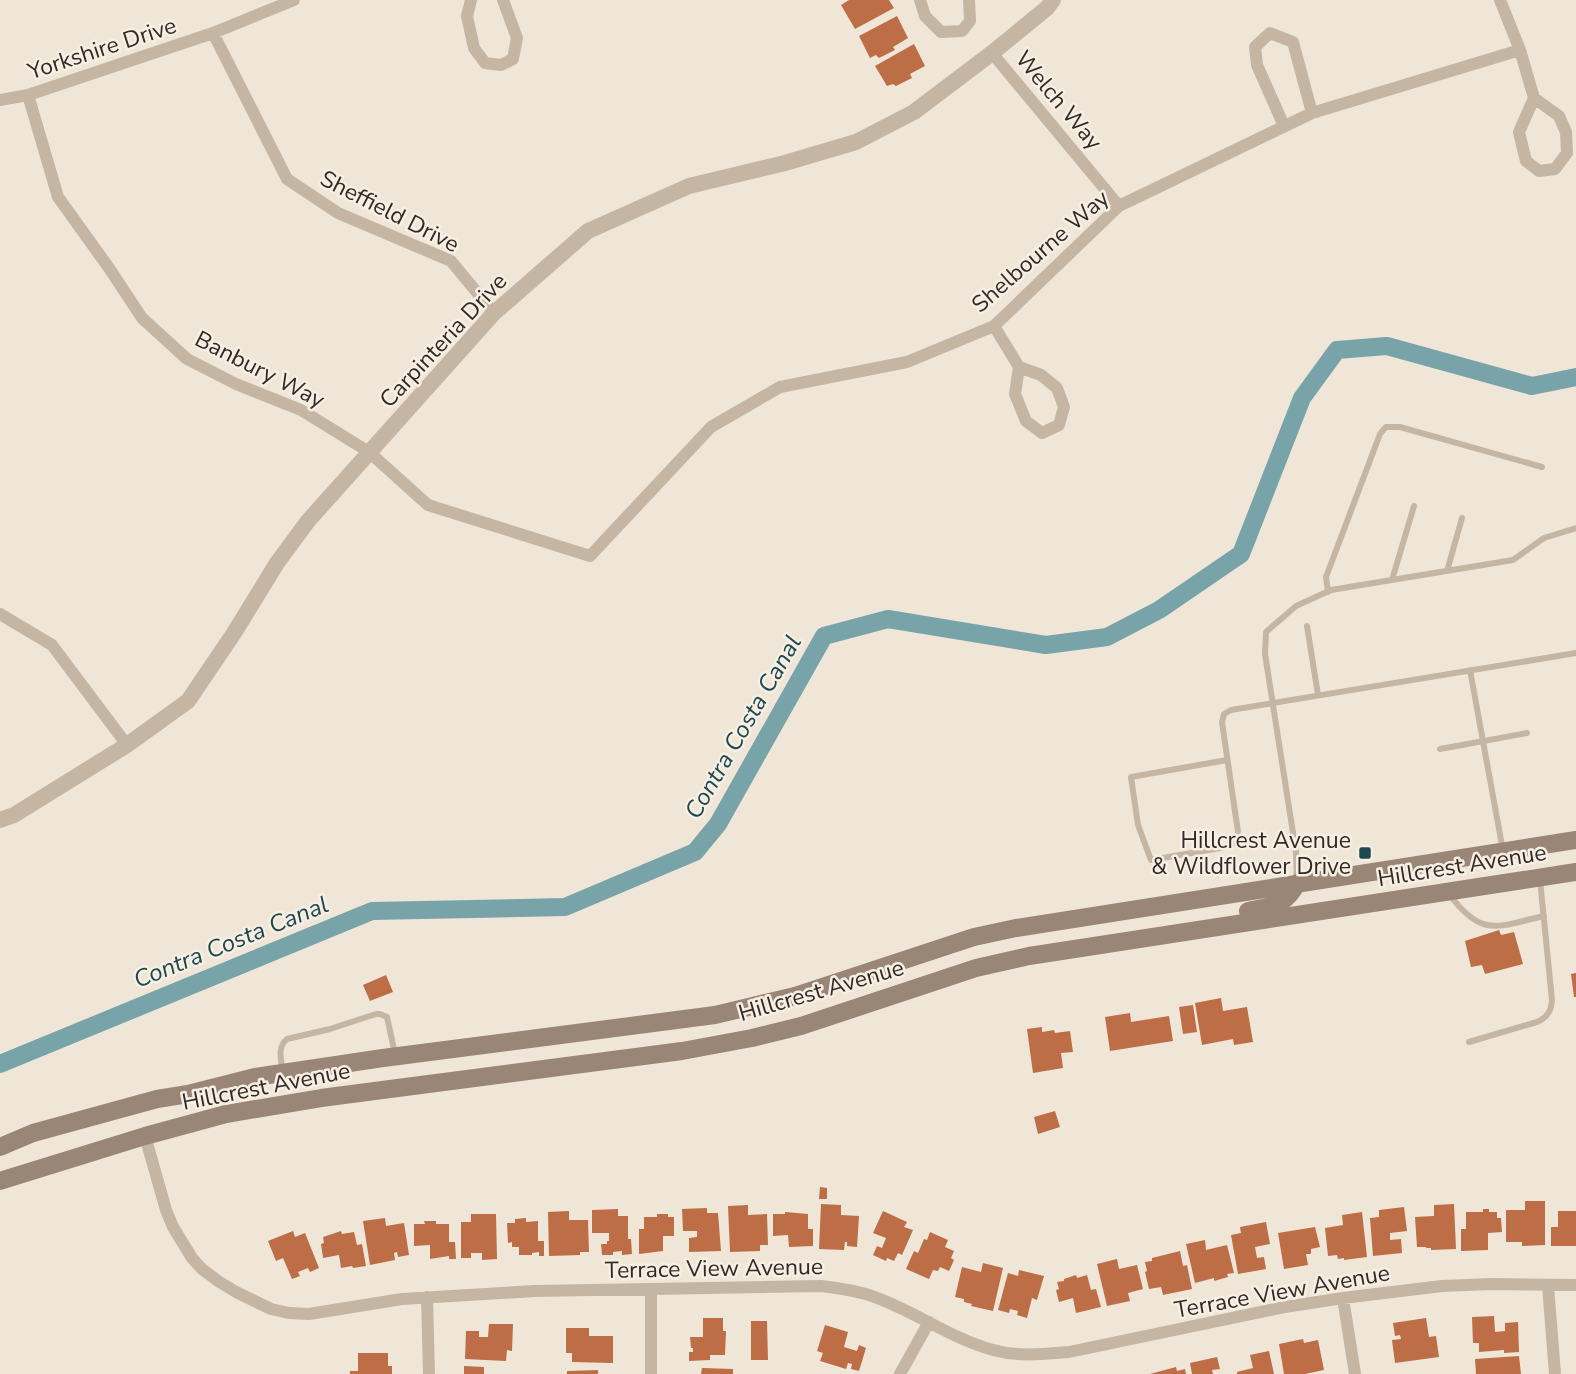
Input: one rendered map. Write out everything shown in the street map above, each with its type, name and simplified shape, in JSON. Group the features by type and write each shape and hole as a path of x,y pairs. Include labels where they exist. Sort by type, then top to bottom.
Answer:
{"main road":[{"name":"Hillcrest Avenue","path":"0,1147 33,1133 158,1099 256,1077 395,1056 715,1016 795,996 974,937 1075,918 1576,840"},
{"name":"Hillcrest Avenue","path":"0,1181 226,1114 321,1098 682,1051 801,1026 1001,962 1100,944 1576,872"},
{"path":"1192,932 1238,914 1277,905 1288,897 1297,883"}],"street":[{"name":"Yorkshire Drive","path":"0,100 28,95 213,33 295,0"},
{"path":"471,0 467,16 474,48 485,63 501,65 513,59 517,38 503,0"},
{"path":"920,0 925,16 942,32 962,31 970,21 969,0"},
{"name":"Carpinteria Drive","path":"0,820 14,815 127,745 188,701 277,563 308,521 494,313 588,231 689,186 785,163 856,142 914,111 992,53 1047,8 1053,0"},
{"path":"1500,0 1520,50 1534,98 1559,116 1566,132 1567,153 1555,169 1539,171 1526,162 1519,132 1534,98"},
{"name":"Sheffield Drive","path":"213,33 287,179 338,213 451,261 494,313"},
{"path":"1284,126 1257,65 1255,47 1270,33 1293,42 1312,113"},
{"name":"Shelbourne Way","path":"590,556 711,427 780,387 907,362 995,326 1119,206 1312,113 1520,50"},
{"name":"Welch Way","path":"992,53 1119,206"},
{"name":"Banbury Way","path":"28,95 58,197 142,318 187,359 236,384 301,410 369,452 428,505 590,556"},
{"path":"995,326 1019,367 1015,394 1026,421 1042,433 1059,425 1064,407 1058,388 1041,375 1019,367"},
{"path":"0,614 52,645 127,745"},
{"name":"Terrace View Avenue","path":"145,1136 166,1210 184,1247 202,1269 236,1292 271,1309 289,1313 309,1314 379,1301 427,1297 546,1291 821,1286 870,1296 992,1350 1043,1354 1069,1352 1343,1298 1442,1286 1576,1285"},
{"path":"1548,1286 1555,1374"},
{"path":"651,1374 652,1290"},
{"path":"427,1297 429,1374"},
{"path":"1343,1298 1354,1374"},
{"path":"900,1374 929,1322"}],"lane":[{"path":"1328,592 1326,577 1380,434 1386,427 1400,427 1542,467"},
{"path":"1392,580 1414,506"},
{"path":"1447,571 1462,518"},
{"path":"1297,883 1296,852 1265,654 1266,632 1296,606 1328,592 1513,560 1545,538 1576,528"},
{"path":"1307,626 1318,695"},
{"path":"1227,760 1132,777 1138,825 1151,860 1226,847 1237,838 1238,832 1222,722 1224,714 1231,710 1576,653"},
{"path":"1470,670 1503,851"},
{"path":"1440,749 1527,733"},
{"path":"1469,1042 1537,1022 1548,1015 1551,1009 1540,878"},
{"path":"1448,892 1459,908 1481,924 1503,925 1544,916"},
{"path":"283,1073 280,1049 286,1039 330,1029 376,1014 384,1015 388,1021 395,1056"}],"building":[{"path":"849,0 889,0 894,8 855,29 841,5"},
{"path":"897,16 908,38 893,47 895,50 879,58 876,55 870,58 859,36"},
{"path":"914,44 925,66 910,74 912,78 896,86 887,86 875,66"},
{"path":"1499,930 1501,935 1514,932 1523,964 1485,974 1482,965 1471,967 1465,941"},
{"path":"1576,973 1576,997 1574,997 1571,974"},
{"path":"386,975 393,992 370,1001 363,985"},
{"path":"1221,998 1223,1011 1247,1007 1253,1042 1234,1045 1233,1039 1202,1045 1195,1003"},
{"path":"1193,1005 1197,1032 1183,1034 1179,1007"},
{"path":"1130,1013 1131,1022 1169,1016 1173,1041 1110,1051 1105,1017"},
{"path":"1042,1027 1042,1032 1070,1031 1073,1052 1061,1053 1063,1068 1033,1073 1027,1029"},
{"path":"1055,1111 1060,1127 1038,1134 1034,1117"},
{"path":"820,1187 827,1188 827,1199 819,1199"},
{"path":"1525,1201 1545,1201 1545,1245 1522,1246 1522,1242 1506,1242 1506,1210 1525,1210"},
{"path":"821,1204 841,1205 841,1215 859,1216 857,1247 847,1246 845,1242 844,1250 819,1249"},
{"path":"1454,1204 1456,1249 1431,1250 1417,1247 1415,1217 1434,1216 1434,1205"},
{"path":"748,1205 748,1215 767,1214 768,1245 760,1245 760,1251 730,1252 728,1206"},
{"path":"1404,1207 1407,1231 1390,1233 1390,1240 1401,1239 1402,1253 1373,1256 1370,1218 1379,1217 1379,1210"},
{"path":"707,1208 707,1213 718,1213 721,1251 689,1252 689,1238 697,1237 697,1231 683,1231 682,1209"},
{"path":"618,1209 618,1216 628,1216 628,1239 631,1239 632,1254 622,1255 622,1251 613,1252 613,1255 602,1255 601,1244 607,1244 609,1233 592,1233 592,1210"},
{"path":"1483,1209 1497,1212 1497,1218 1501,1218 1502,1232 1488,1233 1488,1250 1461,1251 1461,1229 1466,1229 1466,1212 1483,1212"},
{"path":"569,1211 569,1220 588,1220 589,1252 549,1256 548,1212"},
{"path":"883,1211 907,1222 904,1227 913,1230 902,1255 898,1253 894,1261 887,1258 886,1261 873,1255 877,1246 882,1248 886,1238 873,1233"},
{"path":"1558,1211 1576,1211 1576,1246 1551,1246 1551,1227 1558,1227"},
{"path":"1362,1212 1367,1257 1344,1260 1338,1259 1337,1255 1328,1256 1325,1228 1343,1225 1342,1215"},
{"path":"471,1214 496,1214 497,1259 482,1260 482,1253 471,1253 471,1258 461,1258 461,1222 471,1222"},
{"path":"657,1214 674,1217 674,1236 663,1236 663,1251 639,1254 639,1229 644,1229 644,1217 657,1217"},
{"path":"773,1214 808,1214 808,1229 813,1229 813,1246 789,1247 788,1235 773,1236"},
{"path":"385,1218 386,1226 404,1223 409,1255 398,1257 397,1252 394,1253 395,1260 370,1265 363,1221"},
{"path":"526,1218 526,1222 538,1221 538,1241 544,1241 544,1256 539,1256 539,1252 519,1255 519,1247 512,1247 512,1242 508,1243 507,1223"},
{"path":"424,1221 449,1224 449,1242 455,1242 456,1259 449,1259 449,1256 430,1259 430,1245 414,1246 414,1224 425,1224"},
{"path":"1266,1222 1270,1244 1255,1247 1257,1258 1264,1257 1266,1269 1238,1274 1231,1235 1241,1233 1240,1227"},
{"path":"1315,1227 1320,1247 1311,1249 1311,1254 1306,1254 1308,1265 1284,1269 1278,1233"},
{"path":"293,1231 295,1237 305,1233 319,1268 310,1272 308,1268 298,1272 300,1276 292,1279 283,1258 276,1261 268,1241"},
{"path":"341,1231 342,1234 354,1232 357,1245 362,1244 366,1266 341,1268 339,1255 323,1258 323,1237"},
{"path":"930,1232 948,1240 945,1247 954,1251 951,1258 954,1260 949,1271 940,1267 938,1271 933,1270 929,1279 906,1269 914,1251 918,1253"},
{"path":"1205,1240 1206,1250 1227,1245 1234,1273 1214,1281 1214,1278 1195,1283 1186,1244"},
{"path":"1180,1251 1183,1266 1187,1265 1192,1289 1163,1295 1161,1287 1149,1289 1145,1262"},
{"path":"1117,1259 1119,1269 1137,1265 1143,1289 1128,1293 1130,1301 1107,1306 1097,1264"},
{"path":"983,1263 1003,1268 993,1311 971,1306 972,1304 964,1302 964,1299 955,1297 962,1267 981,1272"},
{"path":"1019,1270 1044,1276 1037,1300 1032,1298 1027,1318 1017,1315 1018,1311 1010,1309 1009,1313 998,1310 1008,1273 1018,1276"},
{"path":"1076,1275 1077,1278 1087,1275 1091,1290 1096,1289 1101,1307 1076,1313 1073,1298 1059,1302 1057,1282"},
{"path":"1494,1316 1495,1332 1505,1331 1505,1323 1518,1322 1519,1352 1479,1352 1479,1343 1473,1343 1472,1317"},
{"path":"703,1318 723,1318 723,1331 726,1331 725,1355 710,1355 710,1360 689,1361 689,1352 693,1352 690,1337 703,1337"},
{"path":"1426,1318 1429,1337 1436,1336 1439,1357 1395,1363 1392,1340 1401,1339 1400,1335 1395,1336 1393,1323"},
{"path":"751,1321 767,1321 768,1360 751,1360"},
{"path":"489,1324 513,1324 512,1351 507,1350 506,1361 465,1359 466,1331 479,1331 479,1337 488,1337"},
{"path":"825,1325 848,1332 844,1347 857,1351 859,1345 866,1348 859,1371 851,1369 852,1364 848,1363 846,1369 820,1361 823,1353 817,1351"},
{"path":"566,1328 589,1328 589,1336 613,1336 613,1363 572,1362 572,1353 566,1353"},
{"path":"1303,1339 1304,1343 1318,1340 1324,1370 1284,1374 1279,1344"},
{"path":"1269,1351 1274,1374 1237,1374 1253,1368 1250,1355"},
{"path":"358,1353 388,1353 388,1366 392,1366 392,1374 350,1374 350,1371 358,1371"},
{"path":"1519,1356 1521,1374 1476,1374 1475,1359"},
{"path":"1217,1357 1220,1369 1212,1370 1213,1374 1192,1374 1190,1363"},
{"path":"464,1366 484,1367 484,1374 464,1374"},
{"path":"1176,1367 1177,1371 1185,1369 1186,1374 1150,1374"},
{"path":"702,1368 733,1369 733,1374 701,1374"},
{"path":"598,1370 598,1374 567,1374 567,1371"}],"waterway":[{"name":"Contra Costa Canal","path":"0,1064 372,911 565,907 695,852 718,824 824,636 888,619 1046,645 1107,637 1159,610 1241,554 1302,398 1337,350 1387,346 1532,386 1576,377"}],"place":[{"name":"Hillcrest Avenue & Wildflower Drive","path":"1365,853"}]}
